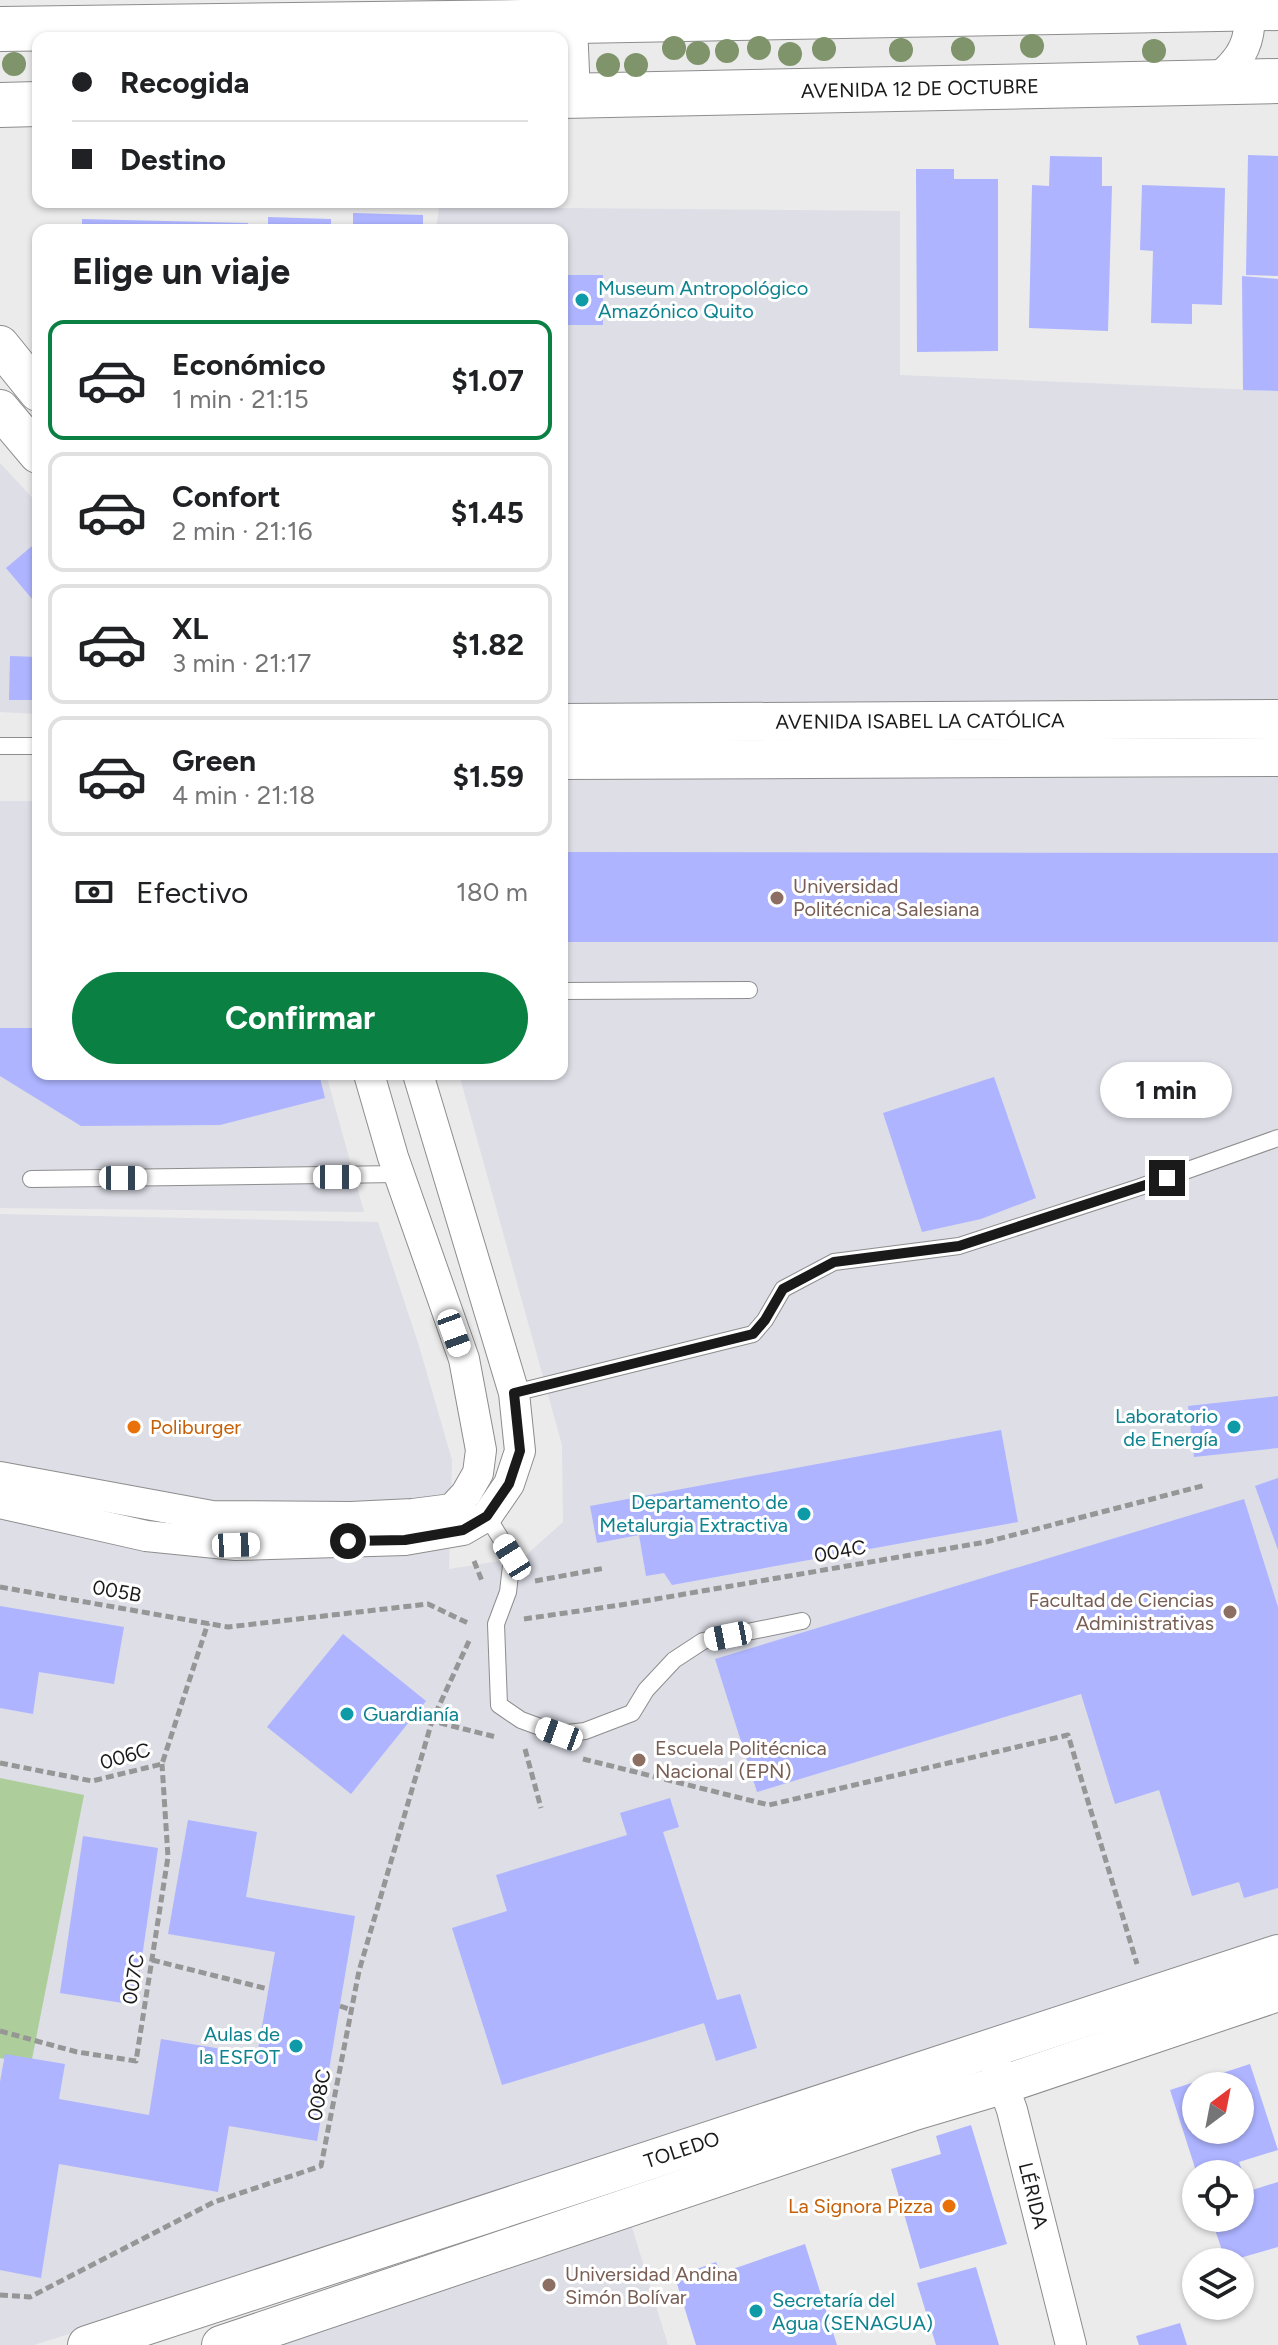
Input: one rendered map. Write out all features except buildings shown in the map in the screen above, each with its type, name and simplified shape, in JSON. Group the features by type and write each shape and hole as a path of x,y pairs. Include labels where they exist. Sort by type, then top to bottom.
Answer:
{"main road":[{"path":"0,29 98,17 1259,5"},
{"name":"AVENIDA 12 DE OCTUBRE","path":"569,96 1278,81"},
{"path":"0,105 32,104"}],"street":[{"path":"1212,83 1234,65 1244,49 1259,5"},
{"path":"569,96 572,10"},
{"path":"0,345 32,385"},
{"name":"AVENIDA ISABEL LA CATÓLICA","path":"568,723 1278,719"},
{"name":"AVENIDA ISABEL LA CATÓLICA","path":"568,760 1278,757"},
{"path":"0,1477 212,1516 351,1517 452,1509 466,1494 478,1473 481,1450 464,1359 399,1174 371,1080"},
{"path":"0,1503 146,1536 236,1545 405,1540 475,1523 509,1484 520,1451 514,1393 420,1080"},
{"path":"478,1473 509,1484"},
{"name":"TOLEDO","path":"87,2345 1278,1954"},
{"name":"TOLEDO","path":"221,2345 914,2111 1005,2084 1278,1992"},
{"name":"LÉRIDA","path":"990,2048 1005,2084 1071,2345"}],"lane":[{"path":"0,746 32,746"},
{"path":"568,991 749,990"},
{"path":"514,1393 753,1334 783,1289 834,1262 959,1246 1278,1138"},
{"path":"31,1179 399,1174"},
{"path":"475,1523 512,1557 508,1592 496,1624 499,1705 521,1720 559,1734 585,1731 632,1713 646,1690 665,1670 703,1641 802,1621"}],"path":[{"name":"004C","path":"496,1624 986,1542 1206,1485"},
{"path":"475,1523 470,1541 475,1565 490,1599 540,1579 605,1568"},
{"name":"005B","path":"0,1587 228,1627"},
{"name":"006C","path":"0,1763 92,1781 162,1764 208,1623"},
{"name":"008C","path":"0,2295 30,2297 214,2202 321,2166 359,1971 432,1721"},
{"path":"1068,1735 1141,1979"},
{"path":"524,1744 541,1808"},
{"name":"007C","path":"0,2031 77,2052 136,2061 168,1857 162,1764"},
{"path":"152,1960 268,1989"},
{"path":"340,2006 352,2010"}],"shaded area":[{"path":"439,208 900,211 900,375 1278,391 1278,1951 34,2345 0,2345 0,1214 378,1222 452,1460 449,1569 524,1557 563,1522 562,1445 461,1080 568,1080 568,224 437,224"},
{"path":"0,463 32,498 32,714 0,712"},
{"path":"0,801 32,801 32,1080 328,1080 364,1212 0,1208"},
{"name":"Universidad Andina Simón Bolívar","path":"631,2224 668,2345 266,2345"}],"green space":[{"path":"0,1778 84,1795 31,2064 0,2058"}],"place":[{"name":"Museum Antropológico Amazónico Quito","path":"582,300"},
{"name":"Universidad Politécnica Salesiana","path":"777,898"},
{"name":"Poliburger","path":"134,1427"},
{"name":"Laboratorio de Energía","path":"1234,1427"},
{"name":"Departamento de Metalurgia Extractiva","path":"804,1514"},
{"name":"Facultad de Ciencias Administrativas","path":"1230,1612"},
{"name":"Guardianía","path":"347,1714"},
{"name":"Escuela Politécnica Nacional (EPN)","path":"639,1760"},
{"name":"Aulas de la ESFOT","path":"296,2046"},
{"name":"La Signora Pizza","path":"949,2206"},
{"name":"Universidad Andina Simón Bolívar","path":"549,2285"},
{"name":"Secretaría del Agua (SENAGUA)","path":"756,2311"}],"route":[{"path":"348,1541 405,1540 463,1530 487,1516 509,1484 520,1451 514,1393 753,1334 783,1289 834,1262 959,1246 1167,1178"}]}
